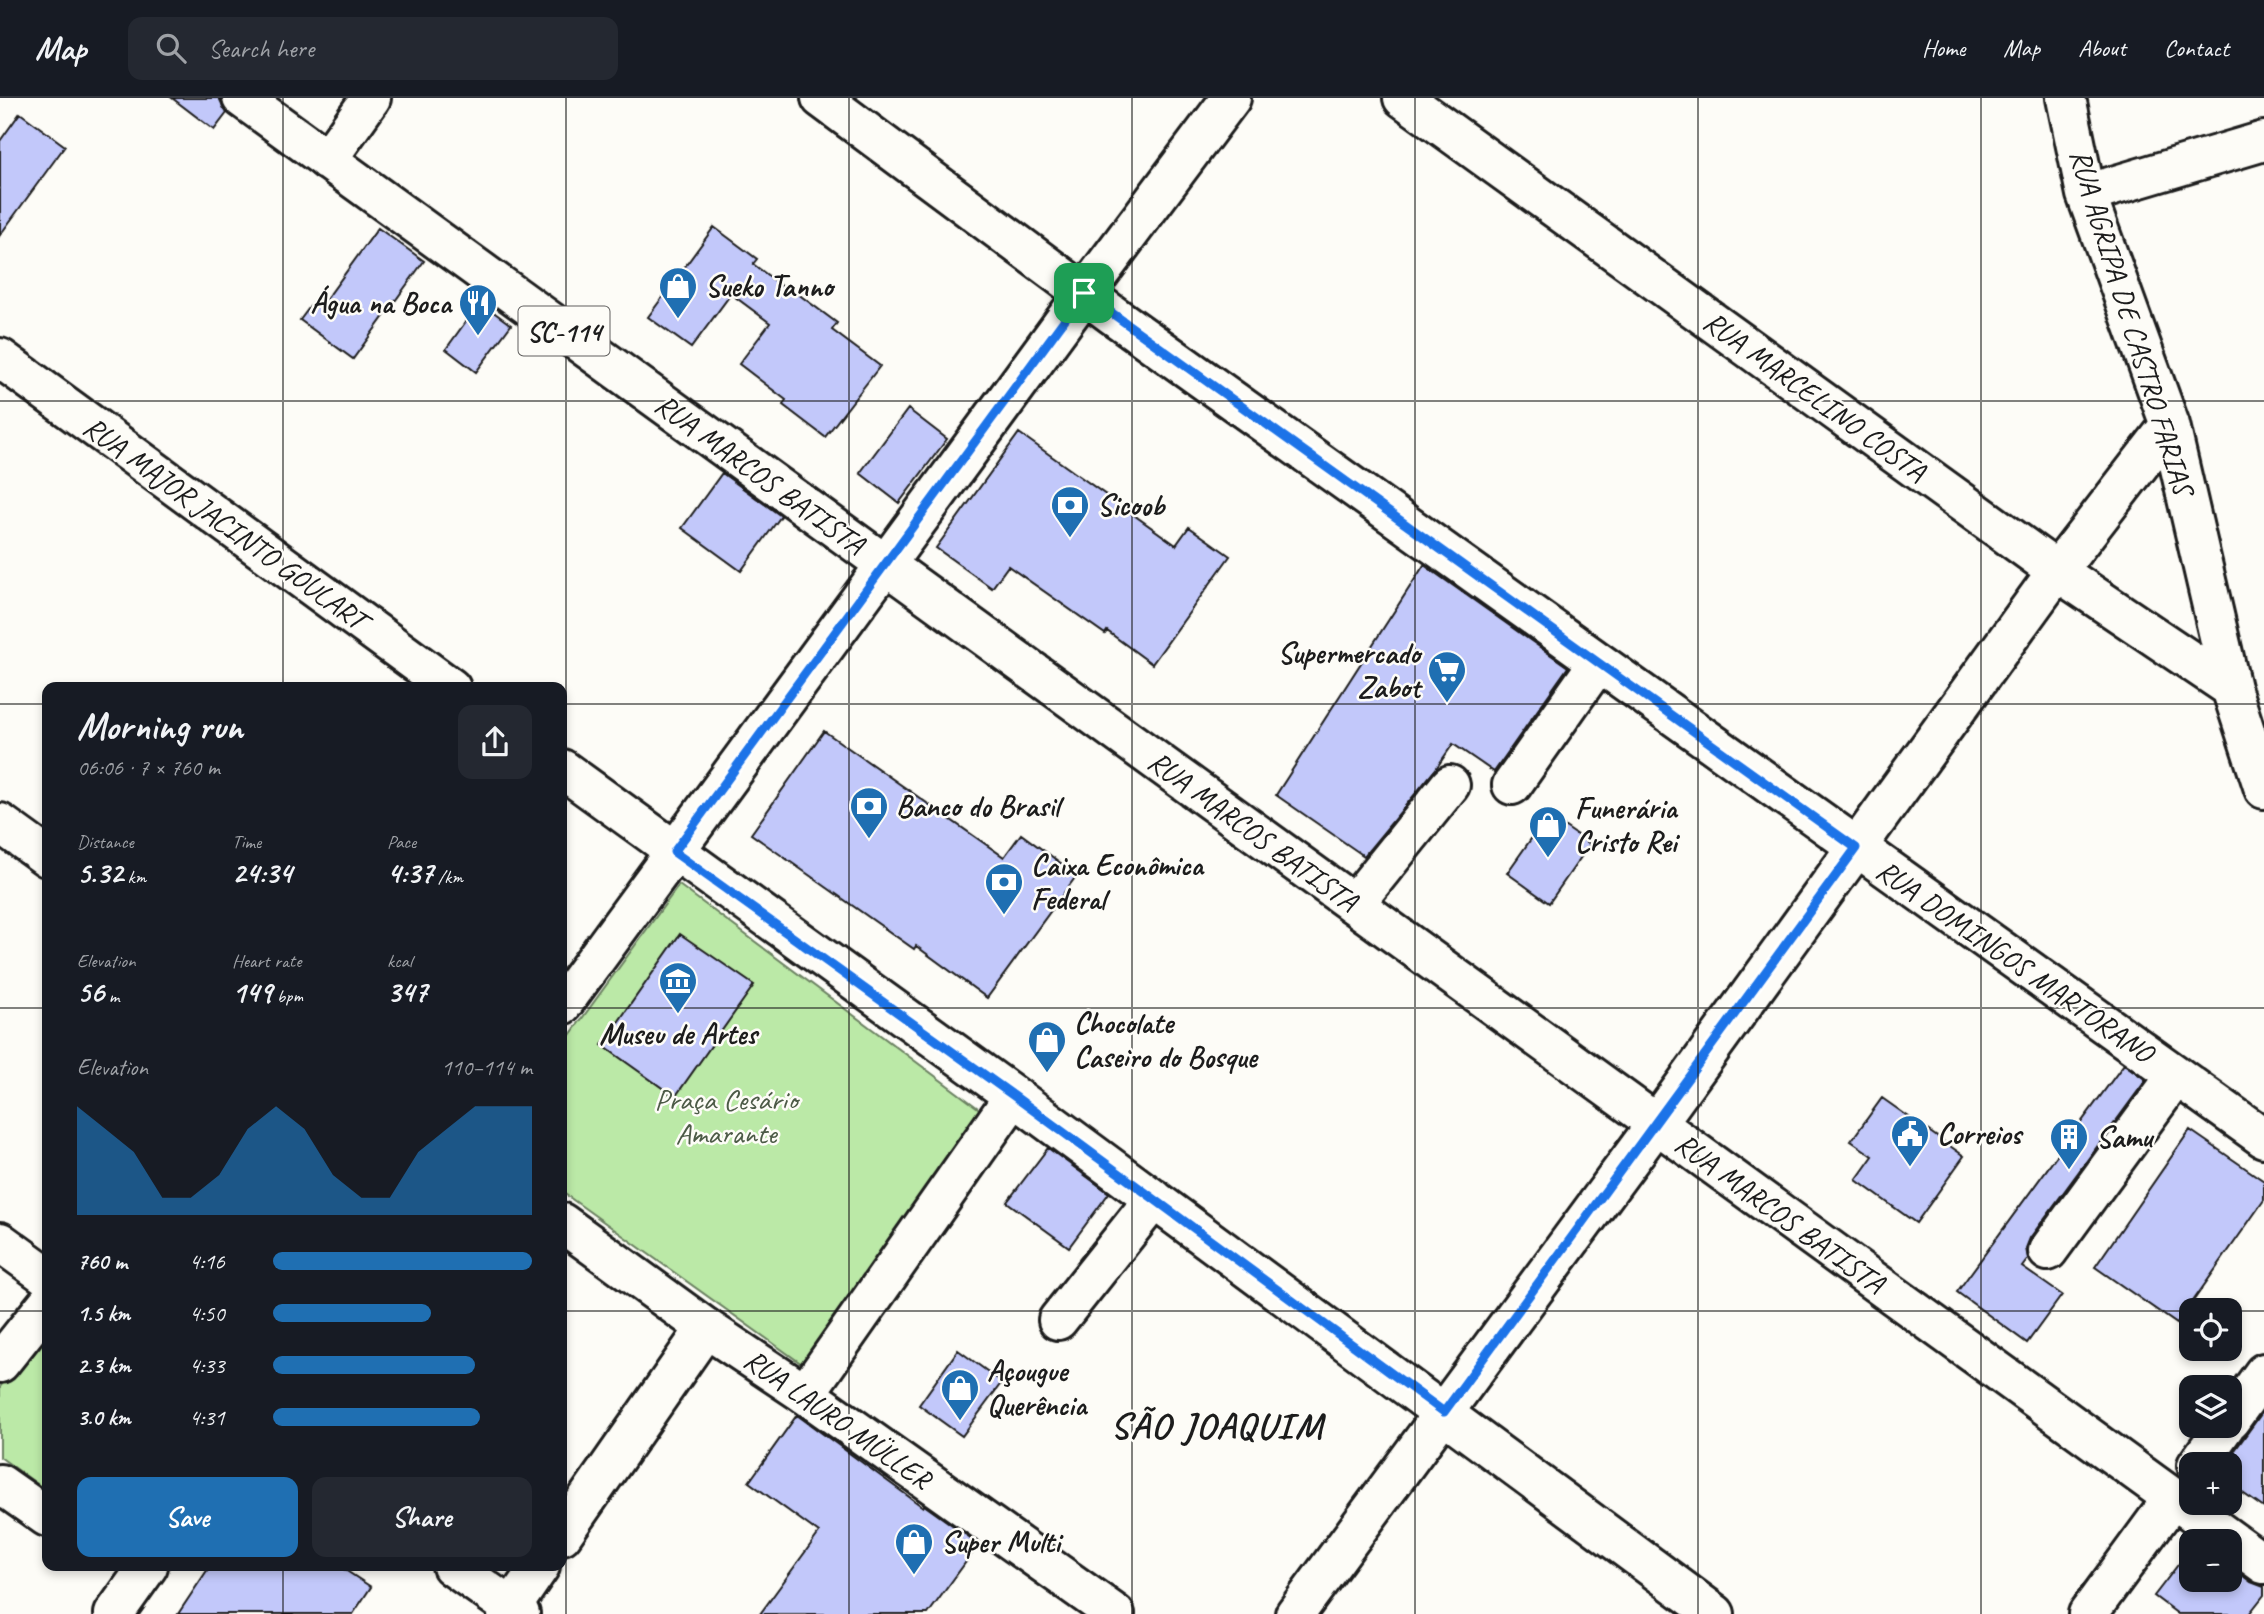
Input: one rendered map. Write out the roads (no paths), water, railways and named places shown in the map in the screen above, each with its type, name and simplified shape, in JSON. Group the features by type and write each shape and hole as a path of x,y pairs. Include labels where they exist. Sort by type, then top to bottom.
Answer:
{"street":[{"name":"RUA MARCOS BATISTA","path":"242,98 1657,1124 2179,1483"},
{"path":"327,160 371,98"},
{"name":"RUA DOMINGOS MARTORANO","path":"821,98 1084,293 2264,1138"},
{"path":"567,998 1084,293 1231,98"},
{"name":"RUA MARCELINO COSTA","path":"1403,98 2057,571 2231,688"},
{"name":"RUA AGRIPA DE CASTRO FARIAS","path":"2066,98 2087,194 2170,425 2231,688 2264,789"},
{"path":"2087,194 2264,141"},
{"name":"RUA MAJOR JACINTO GOULART","path":"0,358 443,682"},
{"path":"1295,1614 1657,1124 2057,571 2170,425"},
{"path":"1512,785 1598,663"},
{"path":"567,773 1014,1096 1715,1614"},
{"path":"1354,904 1450,785"},
{"path":"0,824 42,853"},
{"path":"2048,1251 2176,1076"},
{"path":"805,1394 1014,1096"},
{"path":"1058,1320 1154,1199"},
{"name":"RUA LAURO MÜLLER","path":"567,1227 706,1328 805,1394 1115,1614"},
{"path":"0,1242 42,1272"},
{"path":"0,1363 42,1310"},
{"path":"567,1528 706,1328"},
{"path":"2242,1403 2264,1373"},
{"path":"0,1484 42,1513"},
{"path":"2088,1614 2179,1489"},
{"name":"RUA MARCOS BATISTA","path":"2213,1515 2264,1564"},
{"path":"114,1614 135,1571"},
{"path":"459,1571 513,1612 537,1571"}],"place":[{"name":"Sueko Tanno","path":"678,320"},
{"name":"Água na Boca","path":"478,337"},
{"name":"Sicoob","path":"1070,539"},
{"name":"Supermercado Zabot","path":"1447,704"},
{"name":"Banco do Brasil","path":"869,840"},
{"name":"Funerária Cristo Rei","path":"1548,859"},
{"name":"Caixa Econômica Federal","path":"1004,916"},
{"name":"Museu de Artes","path":"678,1015"},
{"name":"Chocolate Caseiro do Bosque","path":"1047,1074"},
{"name":"Correios","path":"1910,1168"},
{"name":"Samu","path":"2069,1171"},
{"name":"Açougue Querência","path":"960,1422"},
{"name":"Super Multi","path":"914,1576"}],"district":[{"name":"SÃO JOAQUIM","path":"1217,1425"}],"park label":[{"name":"Praça Cesário Amarante","path":"726,1116"}]}
